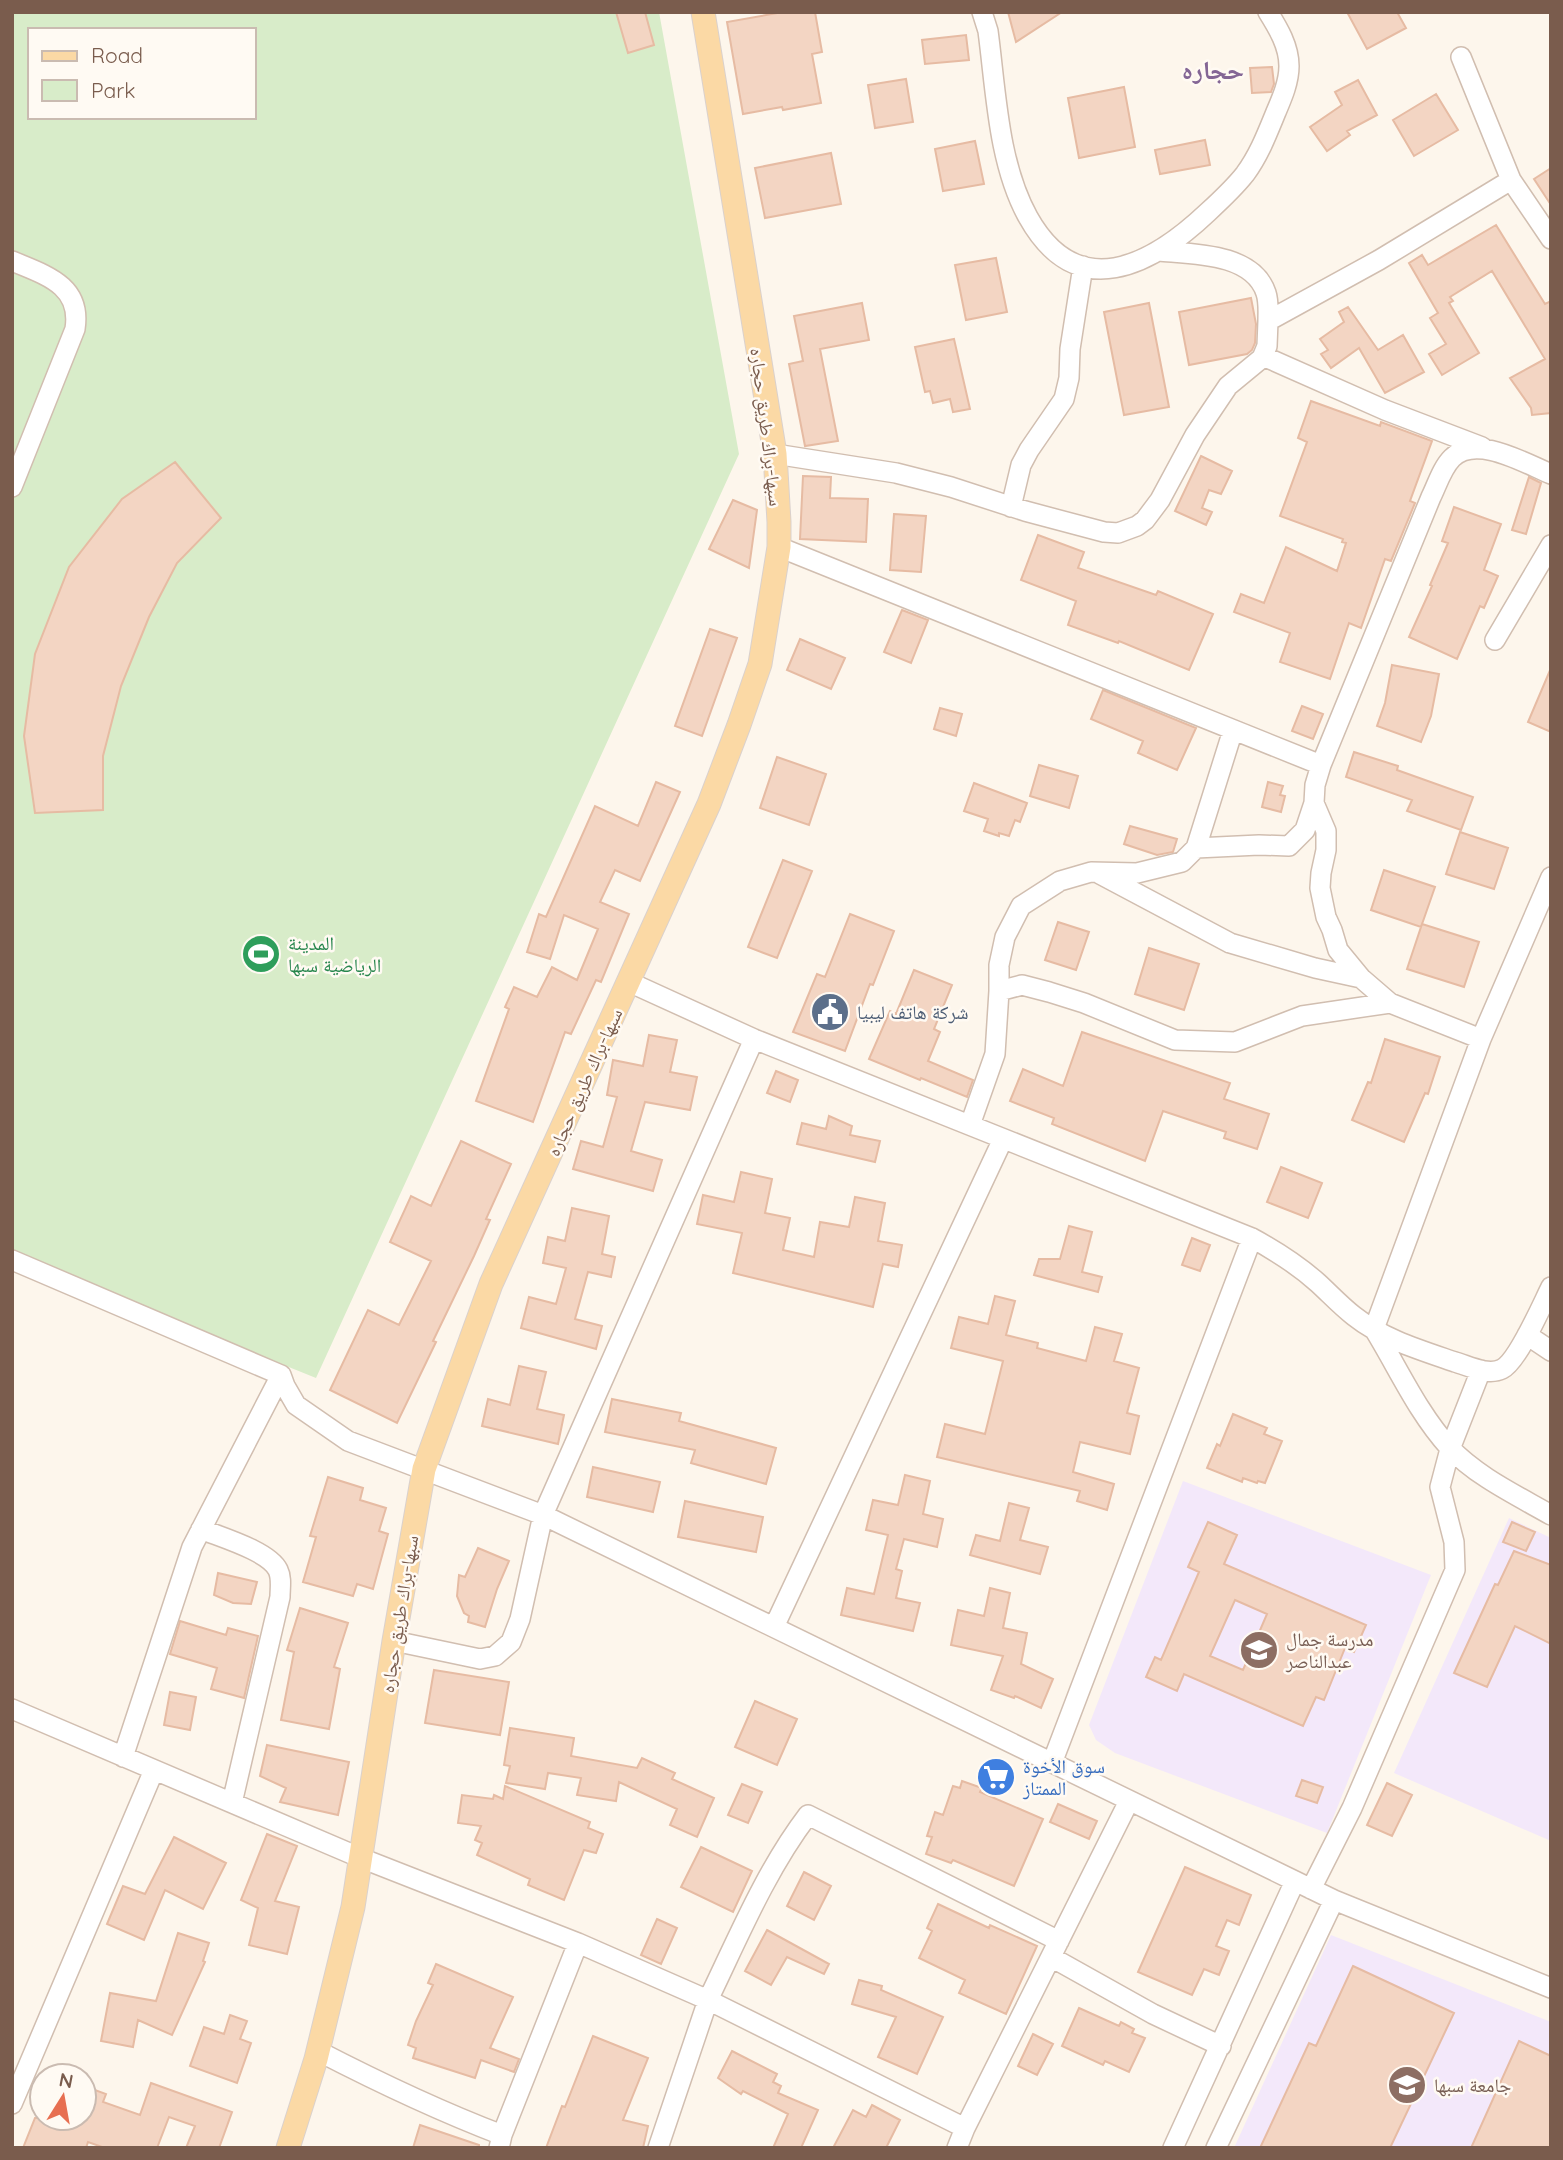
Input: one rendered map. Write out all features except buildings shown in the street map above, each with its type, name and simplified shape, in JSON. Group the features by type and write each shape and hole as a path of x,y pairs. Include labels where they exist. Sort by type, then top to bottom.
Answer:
{"main road":[{"name":"سبها-براك طريق حجاره","path":"288,2148 339,1971 361,1858 424,1469 491,1284 709,804 760,664 779,547 775,454 703,12"}],"street":[{"path":"982,12 988,31 1004,149 1020,199 1035,229 1049,245 1064,257 1099,270 1111,270 1137,262 1158,251 1190,229 1245,174 1262,148 1282,96 1289,67 1280,31 1268,12"},
{"path":"1461,57 1511,180 1551,239"},
{"path":"1268,321 1380,260 1511,180"},
{"path":"775,454 896,473 1104,532 1118,533 1137,526 1160,500 1195,435 1228,386 1263,356 1268,336 1267,295 1262,284 1249,270 1239,264 1195,254 1158,251"},
{"path":"12,261 60,283 78,314 75,329 12,486"},
{"path":"1011,507 1021,465 1064,399 1083,266"},
{"path":"1263,356 1385,410 1551,474"},
{"path":"1196,848 1289,846 1305,830 1314,803 1315,785 1321,765 1446,464 1463,450 1483,448"},
{"path":"1496,640 1551,545"},
{"path":"779,547 1321,765"},
{"path":"970,1125 995,1054 999,965 1005,937 1021,906 1060,881 1096,872 1137,873 1182,862 1196,848 1233,730"},
{"path":"1314,803 1326,831 1320,888 1322,905 1338,950 1361,978 1390,1003 1480,1039"},
{"path":"1096,872 1230,943 1315,968 1361,978"},
{"path":"1374,1329 1480,1039 1551,877"},
{"path":"629,982 754,1039 1252,1238 1282,1255 1317,1282 1353,1316 1408,1346 1481,1370 1504,1368 1527,1335 1551,1287"},
{"path":"999,991 1022,985 1084,1003 1175,1040 1208,1042 1235,1042 1302,1016 1390,1003"},
{"path":"394,1642 480,1659 495,1656 511,1642 520,1619 543,1516 754,1039"},
{"path":"774,1627 1003,1139"},
{"path":"1052,1763 1252,1238"},
{"path":"12,1260 281,1375 296,1405 348,1441 543,1516 1335,1900 1551,1988"},
{"path":"1374,1329 1436,1432 1450,1449 1474,1469 1551,1515"},
{"path":"1527,1335 1551,1351"},
{"path":"1173,2148 1221,2046 1303,1885 1352,1808 1455,1570 1454,1542 1440,1487 1450,1449 1481,1370"},
{"path":"123,1756 201,1529 281,1375"},
{"path":"201,1529 261,1554 277,1567 281,1578 280,1597 232,1803"},
{"path":"12,1709 361,1858 578,1943 708,2000 965,2129"},
{"path":"12,2104 154,1770"},
{"path":"957,2148 1129,1801"},
{"path":"658,2148 708,2000 746,1921 790,1840 808,1815 1055,1949 1153,2014 1221,2046"},
{"path":"1216,2148 1335,1900"},
{"path":"318,2051 501,2141 578,1943"}],"shaded area":[{"name":"مدرسة جمال عبدالناصر","path":"1183,1481 1431,1575 1327,1833 1115,1753 1096,1740 1089,1725"},
{"path":"1509,1518 1551,1538 1551,1841 1394,1773"},
{"name":"جامعة سبها","path":"1331,1935 1551,2022 1551,2148 1234,2148"}],"green space":[{"name":"المدينة الرياضية سبها","path":"12,12 659,12 739,454 316,1378 12,1255"}],"place":[{"name":"المدينة الرياضية سبها","path":"261,954"},
{"name":"شركة هاتف ليبيا","path":"830,1012"},
{"name":"مدرسة جمال عبدالناصر","path":"1259,1650"},
{"name":"سوق الأخوة الممتاز","path":"996,1777"},
{"name":"جامعة سبها","path":"1407,2085"}],"district":[{"name":"حجاره","path":"1213,70"}]}
